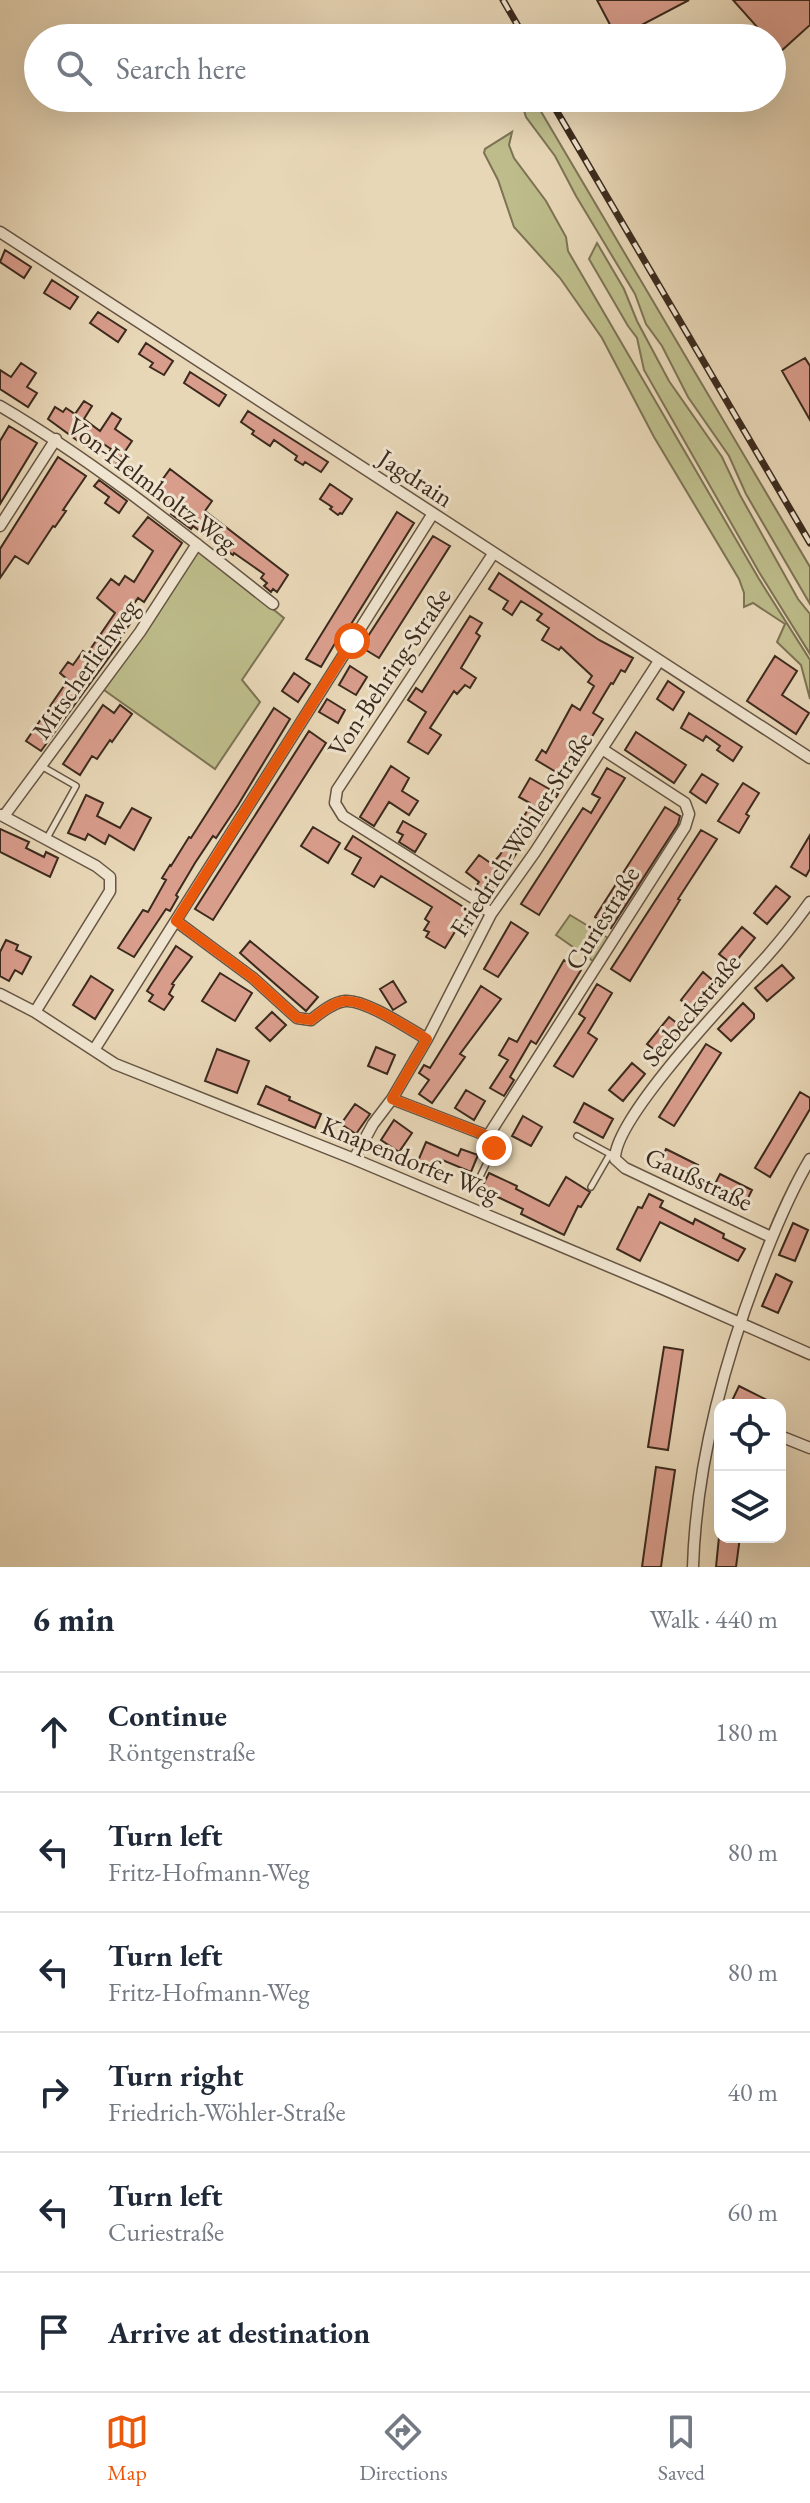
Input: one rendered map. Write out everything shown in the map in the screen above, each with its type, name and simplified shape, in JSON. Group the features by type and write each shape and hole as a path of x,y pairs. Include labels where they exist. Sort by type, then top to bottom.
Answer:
{"street":[{"name":"Jagdrain","path":"0,232 810,758"},
{"name":"Von-Helmholtz-Weg","path":"0,406 56,439 273,604"},
{"path":"0,526 56,439"},
{"path":"94,1050 432,515"},
{"name":"Mitscherlichweg","path":"2,815 42,766 140,632 197,544"},
{"name":"Von-Behring-Straße","path":"491,914 478,901 343,816 335,803 337,790 493,554"},
{"name":"Friedrich-Wöhler-Straße","path":"354,1159 427,1039 491,914 659,661"},
{"name":"Curiestraße","path":"488,1136 669,853 689,814 685,803 602,749"},
{"path":"2,815 96,866 110,877 110,891 35,1012"},
{"name":"Seebeckstraße","path":"612,1154 630,1122 670,1067 810,902"},
{"path":"176,921 253,978 297,1018 311,1020 329,1007 346,1001 371,1007 427,1039"},
{"name":"Knapendorfer Weg","path":"0,994 35,1012 115,1064 354,1159 810,1354"},
{"path":"392,1099 488,1136"},
{"name":"Gaußstraße","path":"612,1154 625,1168 771,1237"},
{"path":"719,1399 723,1372 771,1237 810,1159"},
{"path":"693,1567 702,1482 714,1428"},
{"path":"786,1438 810,1448"}],"lane":[{"path":"42,766 76,786 46,839"},
{"name":"Curiestraße","path":"476,1185 494,1148 488,1136"},
{"path":"577,1136 612,1154 591,1187"}],"shaded area":[{"path":"524,112 541,112 810,567 810,604 746,494 729,456 688,397 662,346 646,324 635,294 555,156"},
{"path":"512,132 509,145 514,158 546,201 566,237 568,251 759,579 810,660 810,699 801,665 777,642 785,624 753,603 744,607 744,593 739,579 654,437 602,338 560,278 514,227 498,180 484,153 485,149"},
{"path":"597,243 624,289 669,381 722,457 798,599 810,614 810,654 759,572 644,370 637,338 589,259"},
{"path":"199,550 284,618 242,680 260,702 215,769 104,690"},
{"path":"570,915 608,938 593,961 556,935"}],"building":[{"path":"597,0 689,0 644,24 610,24"},
{"path":"733,0 810,0 810,25 786,47 786,24 754,24"},
{"path":"5,250 31,267 24,278 0,262"},
{"path":"52,280 78,297 70,309 44,293"},
{"path":"98,312 126,330 118,342 90,323"},
{"path":"146,343 173,361 164,375 150,367 153,363 139,354"},
{"path":"805,358 810,366 810,420 782,371"},
{"path":"21,363 36,373 27,387 37,393 28,407 0,389 0,370 11,377"},
{"path":"190,372 226,395 219,406 184,383"},
{"path":"84,401 92,406 84,419 100,431 112,413 121,419 115,429 132,441 115,466 105,459 111,449 96,439 89,449 48,419 55,407 63,412 66,408 75,414"},
{"path":"248,411 328,462 321,472 295,460 297,456 274,440 270,446 252,434 254,431 241,422"},
{"path":"9,426 37,443 0,504 0,441"},
{"path":"58,457 86,476 63,510 66,511 28,564 15,556 0,578 0,549"},
{"path":"170,469 212,501 205,511 288,575 277,592 273,589 271,592 264,586 267,583 261,578 264,574 193,526 191,529 171,514 174,510 152,494"},
{"path":"99,480 127,501 119,513 105,503 109,497 94,486"},
{"path":"330,484 352,499 342,514 338,515 320,499"},
{"path":"397,512 414,523 321,667 306,659"},
{"path":"148,517 182,543 144,602 138,598 127,614 134,618 120,642 41,751 26,741 68,680 60,673 68,662 73,665 83,651 87,654 115,613 97,598 111,579 119,585 125,576 134,582 153,551 133,536"},
{"path":"433,536 450,546 379,658 361,647"},
{"path":"499,573 599,640 633,658 625,672 621,670 611,683 593,713 603,719 566,778 536,760 542,750 546,753 572,705 580,710 594,686 588,682 592,676 561,647 559,650 542,640 549,628 537,620 542,614 521,601 512,615 503,609 508,601 489,589"},
{"path":"470,616 482,623 476,633 480,636 461,668 476,678 470,688 465,685 457,694 454,691 430,728 441,735 428,754 408,742 426,712 408,700 416,688 422,692"},
{"path":"775,656 797,671 782,695 809,713 796,734 747,701"},
{"path":"350,666 367,677 356,695 339,685"},
{"path":"294,673 310,684 298,702 282,691"},
{"path":"668,681 684,692 673,710 657,699"},
{"path":"327,699 345,710 338,723 319,712"},
{"path":"103,705 114,713 120,705 132,714 97,759 92,756 80,775 63,764"},
{"path":"274,708 290,719 238,805 195,863 170,911 166,909 134,957 118,948 143,910 148,912 166,880 162,878 170,865 191,838"},
{"path":"689,713 742,747 733,761 717,750 720,746 706,736 703,741 681,728"},
{"path":"309,731 326,743 213,920 195,909"},
{"path":"636,732 686,765 674,783 625,750"},
{"path":"391,766 409,778 402,791 418,801 409,815 389,802 374,826 360,817"},
{"path":"607,768 625,778 539,915 521,904 583,808 591,813 600,798 592,794"},
{"path":"702,774 718,784 706,803 690,792"},
{"path":"530,778 558,794 541,824 537,822 489,895 476,886 479,882 466,872 479,855 492,864 500,855 529,808 530,803 519,797"},
{"path":"743,783 759,793 739,833 718,821"},
{"path":"86,795 103,803 97,816 120,828 132,808 151,818 134,850 109,835 105,844 88,834 85,840 68,833"},
{"path":"665,807 680,816 678,824 611,928 595,917"},
{"path":"403,821 426,834 415,852 399,842 403,835 397,832"},
{"path":"313,827 340,843 328,863 301,846"},
{"path":"0,829 29,842 26,848 44,857 46,852 58,858 50,877 0,852"},
{"path":"701,830 717,839 630,981 611,969"},
{"path":"810,835 810,869 806,876 791,867"},
{"path":"353,836 479,917 471,929 461,922 445,948 426,937 429,932 424,930 429,922 425,919 432,907 381,876 374,887 352,874 361,858 345,849"},
{"path":"776,886 790,897 767,924 754,913"},
{"path":"511,922 528,933 498,977 484,969"},
{"path":"742,927 755,938 733,965 719,954"},
{"path":"6,940 18,945 16,950 31,957 22,974 15,970 9,981 0,976 0,952"},
{"path":"250,941 318,997 306,1011 240,953"},
{"path":"176,946 192,957 172,984 169,994 173,997 164,1010 149,1001 153,995 147,991"},
{"path":"564,960 581,970 536,1044 531,1041 510,1077 514,1080 504,1096 490,1088 508,1060 499,1055 509,1038 517,1042"},
{"path":"782,965 794,978 767,1001 755,988"},
{"path":"703,972 717,984 694,1011 681,1000"},
{"path":"220,973 252,993 235,1021 202,1001"},
{"path":"91,976 113,990 95,1019 73,1005"},
{"path":"393,981 406,1002 393,1010 380,989"},
{"path":"597,984 612,993 588,1033 597,1039 573,1077 554,1066 585,1018 579,1014"},
{"path":"481,986 501,999 460,1054 465,1057 432,1103 419,1094 429,1080 419,1073 424,1065 430,1068"},
{"path":"743,1003 754,1018 731,1041 718,1029"},
{"path":"272,1012 286,1025 270,1041 256,1028"},
{"path":"669,1017 683,1028 661,1055 647,1044"},
{"path":"706,1044 721,1053 674,1126 659,1117"},
{"path":"376,1047 395,1055 387,1074 368,1066"},
{"path":"217,1049 249,1061 237,1093 205,1081"},
{"path":"632,1063 645,1074 623,1101 609,1090"},
{"path":"266,1086 321,1114 315,1128 258,1104"},
{"path":"466,1090 485,1101 474,1120 455,1108"},
{"path":"800,1092 810,1098 810,1109 770,1177 755,1168"},
{"path":"584,1103 613,1119 603,1138 574,1122"},
{"path":"355,1104 370,1114 356,1134 341,1124"},
{"path":"523,1116 542,1127 531,1146 512,1136"},
{"path":"394,1120 412,1133 399,1152 381,1140"},
{"path":"426,1142 458,1156 461,1149 478,1155 471,1172 440,1159 436,1169 418,1161"},
{"path":"666,1149 698,1165 690,1180 659,1165"},
{"path":"489,1173 549,1206 566,1177 590,1192 581,1207 578,1206 564,1235 521,1214 523,1209 481,1189"},
{"path":"720,1174 752,1190 744,1206 712,1190"},
{"path":"649,1194 663,1201 660,1207 693,1224 695,1219 745,1249 738,1261 660,1222 640,1261 617,1249 638,1207 642,1208"},
{"path":"793,1223 808,1230 795,1261 779,1255"},
{"path":"776,1274 792,1282 778,1313 762,1306"},
{"path":"664,1347 683,1350 668,1450 648,1447"},
{"path":"739,1386 765,1399 733,1399"},
{"path":"656,1467 675,1470 661,1567 642,1567"},
{"path":"718,1543 739,1543 736,1567 716,1567"}],"railway":[{"path":"503,0 517,24"},
{"path":"557,112 810,543"}],"route":[{"path":"352,641 176,921 253,978 297,1018 311,1020 329,1007 346,1001 371,1007 427,1039 392,1099 488,1136 494,1148"}]}
